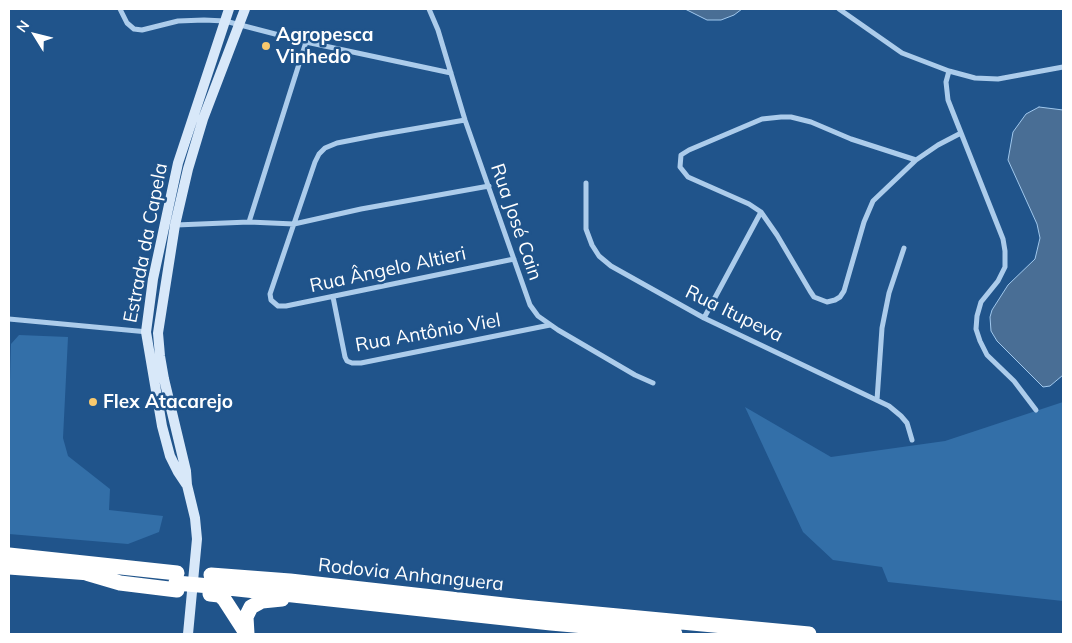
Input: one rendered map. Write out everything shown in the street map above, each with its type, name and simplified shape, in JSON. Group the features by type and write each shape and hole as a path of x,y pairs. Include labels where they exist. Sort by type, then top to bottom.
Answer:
{"highway":[{"name":"Rodovia Anhanguera","path":"9,555 177,582"},
{"name":"Rodovia Anhanguera","path":"9,567 211,585 551,623 675,634"},
{"name":"Rodovia Anhanguera","path":"211,585 290,581 522,607 809,634"},
{"path":"211,585 224,598 247,634"},
{"path":"247,634 247,613 254,604 267,600 322,597"}],"main road":[{"name":"Estrada da Capela","path":"188,634 197,539 195,518 164,379 158,333 178,163 229,9"},
{"name":"Estrada da Capela","path":"187,484 170,456 162,426 146,332 153,279 203,119 245,9"}],"street":[{"path":"120,9 127,23 134,29 142,30 178,21 224,21 306,42 451,73"},
{"name":"Rua José Cain","path":"429,9 438,30 465,120 530,305 538,316 550,325 635,375 653,382"},
{"path":"840,9 902,53 948,71 975,78 998,79 1063,66"},
{"path":"249,222 306,42"},
{"path":"948,71 946,82 948,100 1003,239 1005,252 1005,267 998,280 981,302 976,329 988,355 1014,381 1036,410"},
{"path":"916,160 851,139 811,122 791,117 762,119 701,144 681,155 680,167 688,176 749,204 761,212 778,235 814,297 827,302 840,297 844,291 864,222 873,201 916,160 962,132"},
{"path":"294,224 315,162 325,148 337,143 465,120"},
{"name":"Rua Itupeva","path":"586,183 586,229 592,245 599,256 611,266 704,318 877,400 901,416 907,423 912,440"},
{"path":"170,225 249,222 294,224 360,209 489,186"},
{"path":"704,318 761,212"},
{"name":"Rua Ângelo Altieri","path":"294,224 270,294 271,300 278,306 286,306 514,259"},
{"path":"877,400 882,328 890,293 904,248"},
{"name":"Rua Antônio Viel","path":"333,296 345,356 347,361 352,363 361,363 550,325"},
{"path":"9,319 158,333"}],"shaded area":[{"path":"685,9 742,9 734,15 721,20 707,20"},
{"path":"1039,107 1063,110 1063,375 1050,386 1043,387 997,341 991,331 990,317 992,310 1008,285 1035,259 1040,238 1037,224 1008,160 1013,132 1026,114"},
{"path":"19,335 68,337 63,438 68,456 110,489 109,510 163,516 159,532 128,544 9,534 11,344"},
{"path":"1063,402 1063,601 888,582 882,567 833,560 803,532 745,407 831,457 945,441"}],"place":[{"name":"Agropesca Vinhedo","path":"266,46"},
{"name":"Flex Atacarejo","path":"93,402"}]}
